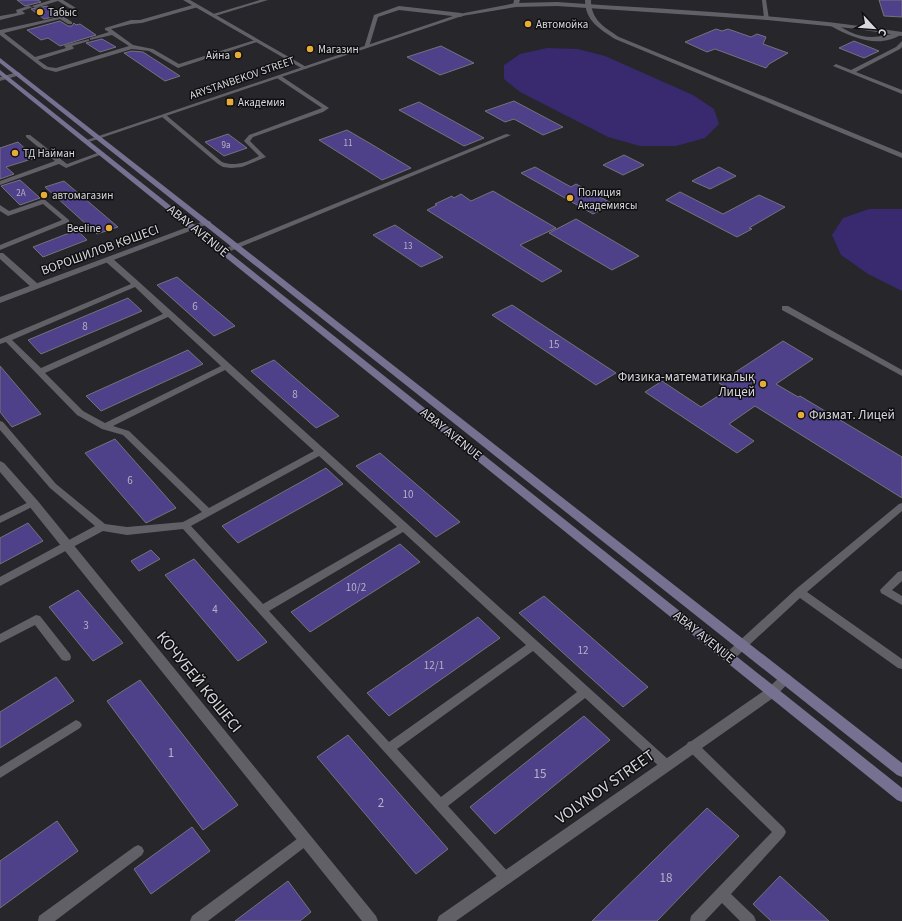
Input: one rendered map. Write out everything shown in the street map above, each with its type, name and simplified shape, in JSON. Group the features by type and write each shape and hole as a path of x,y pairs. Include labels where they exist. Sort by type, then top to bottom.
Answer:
{"main road":[{"name":"ABAY AVENUE","path":"0,60 902,771"},
{"name":"ABAY AVENUE","path":"0,72 3,78 87,141 902,796"}],"street":[{"path":"186,0 304,68"},
{"name":"ARYSTANBEKOV STREET","path":"87,141 461,15 516,2 588,3 767,18 900,34"},
{"path":"588,3 597,25 617,38 902,156"},
{"name":"ВОРОШИЛОВ КӨШЕСІ","path":"0,300 207,223"},
{"name":"КОЧУБЕЙ КӨШЕСІ","path":"0,465 68,546 371,921"},
{"name":"VOLYNOV STREET","path":"444,921 692,746 772,692 786,679"}],"lane":[{"path":"29,18 18,10 57,0"},
{"path":"60,0 73,8"},
{"path":"212,15 265,0"},
{"path":"764,0 767,18"},
{"path":"131,45 107,29 130,22 140,22 196,6"},
{"path":"366,46 376,16 399,8 461,15"},
{"path":"0,18 61,17 70,23"},
{"path":"29,18 0,32 46,68 56,70 132,47 144,46 178,66 257,41"},
{"path":"833,25 858,38 875,41 900,34"},
{"path":"34,59 71,48 67,46 112,33"},
{"path":"851,72 898,48 902,43"},
{"path":"836,66 902,92"},
{"path":"3,78 18,74"},
{"path":"164,116 220,163 227,167 241,166 263,157 247,141 251,136 326,108 279,77"},
{"path":"224,251 508,135"},
{"path":"28,136 66,166 102,153"},
{"path":"0,183 60,161"},
{"path":"0,207 8,214 44,201 67,221 0,248"},
{"path":"0,255 35,286"},
{"path":"109,260 666,765"},
{"path":"136,284 3,341 40,372 80,413 105,427 126,433 209,513"},
{"path":"785,308 902,373"},
{"path":"40,372 169,314"},
{"path":"105,427 227,366"},
{"path":"0,424 53,486 102,527 127,531 185,525 320,451"},
{"path":"0,520 33,503"},
{"path":"729,657 743,646 800,592 902,506"},
{"path":"185,525 506,878"},
{"path":"0,582 102,527"},
{"path":"262,610 404,527"},
{"path":"902,575 885,590 902,601"},
{"path":"800,592 902,665"},
{"path":"0,639 36,619 66,657"},
{"path":"388,748 534,645"},
{"path":"440,805 585,692"},
{"path":"0,773 76,725"},
{"path":"692,746 780,832 696,921"},
{"path":"197,921 305,840"},
{"path":"44,921 138,851"},
{"path":"722,894 749,921"}],"shaded area":[{"path":"547,48 578,49 605,56 693,95 714,109 719,124 705,138 676,146 640,146 608,137 520,92 504,79 504,65 520,54"},
{"path":"869,209 902,209 902,291 868,274 841,255 832,235 843,218"}],"building":[{"path":"17,0 38,0 41,2 25,6"},
{"path":"879,0 902,0 902,17 884,16"},
{"path":"47,6 61,15 44,19 31,9"},
{"path":"60,21 68,26 72,26 74,23 76,25 80,24 96,35 60,46 48,38 41,40 27,30"},
{"path":"716,29 722,31 728,29 751,37 757,34 766,37 763,44 788,53 769,64 766,68 715,49 707,52 685,42"},
{"path":"102,39 116,47 100,52 86,43"},
{"path":"854,41 879,51 864,58 839,48"},
{"path":"441,46 474,63 440,75 407,57"},
{"path":"132,51 143,52 180,76 165,81 124,53"},
{"path":"514,101 563,127 543,135 514,119 505,122 485,111"},
{"path":"419,102 484,138 464,146 399,110"},
{"path":"347,130 411,168 382,180 319,140"},
{"path":"228,134 247,148 224,156 205,142"},
{"name":"ТД Найман","path":"18,142 35,158 6,167 14,174 0,179 0,148"},
{"path":"624,155 644,165 623,175 603,165"},
{"path":"535,167 571,187 576,184 613,204 593,214 521,173"},
{"path":"719,167 736,176 710,189 692,181"},
{"path":"20,180 40,198 20,205 1,186"},
{"path":"64,181 118,227 97,234 45,187"},
{"path":"493,191 556,228 520,245 562,271 542,282 427,210 437,205 435,204 452,196 454,198 461,194 471,201"},
{"path":"680,192 723,214 759,195 785,207 749,228 752,229 737,237 666,200"},
{"path":"576,219 639,256 612,270 549,233"},
{"path":"395,225 443,257 421,267 373,235"},
{"path":"77,230 87,240 43,257 33,247"},
{"path":"177,277 235,326 214,336 157,285"},
{"path":"128,298 142,311 41,354 28,340"},
{"path":"512,305 616,373 596,385 492,315"},
{"name":"Физмат. Лицей","path":"783,341 813,359 776,384 798,397 800,396 902,457 902,498 755,406 729,424 754,441 737,453 645,392 662,381 701,407 729,389 719,383"},
{"path":"188,350 203,364 101,411 86,396"},
{"path":"274,360 339,416 316,428 251,371"},
{"path":"0,366 41,414 12,427 0,412"},
{"path":"115,439 176,508 146,523 85,453"},
{"path":"380,453 460,522 436,537 356,466"},
{"path":"326,468 343,484 238,543 222,526"},
{"path":"28,523 43,541 0,564 0,538"},
{"path":"400,544 420,562 310,632 291,612"},
{"path":"151,550 160,559 139,571 131,561"},
{"path":"194,559 267,642 238,661 165,575"},
{"path":"78,590 123,643 93,661 49,607"},
{"path":"544,596 648,687 623,707 519,613"},
{"path":"478,617 500,638 389,716 367,693"},
{"path":"56,677 74,701 0,748 0,712"},
{"path":"140,680 238,805 203,830 107,701"},
{"path":"584,716 610,740 495,834 470,807"},
{"path":"348,735 448,849 416,874 317,757"},
{"path":"707,808 739,836 657,921 592,921"},
{"path":"57,821 78,851 0,908 0,861"},
{"path":"192,827 210,851 151,894 134,869"},
{"path":"780,876 829,921 771,921 753,904"},
{"path":"288,881 311,912 300,921 235,921"}],"place":[{"name":"Табыс","path":"40,12"},
{"name":"Автомойка","path":"528,24"},
{"name":"Магазин","path":"310,49"},
{"name":"Айна","path":"238,55"},
{"name":"Академия","path":"230,102"},
{"name":"ТД Найман","path":"15,153"},
{"name":"автомагазин","path":"44,195"},
{"name":"Полиция Академиясы","path":"570,198"},
{"name":"Beeline","path":"109,228"},
{"name":"Физика-математикалық Лицей","path":"763,384"},
{"name":"Физмат. Лицей","path":"801,415"}]}
